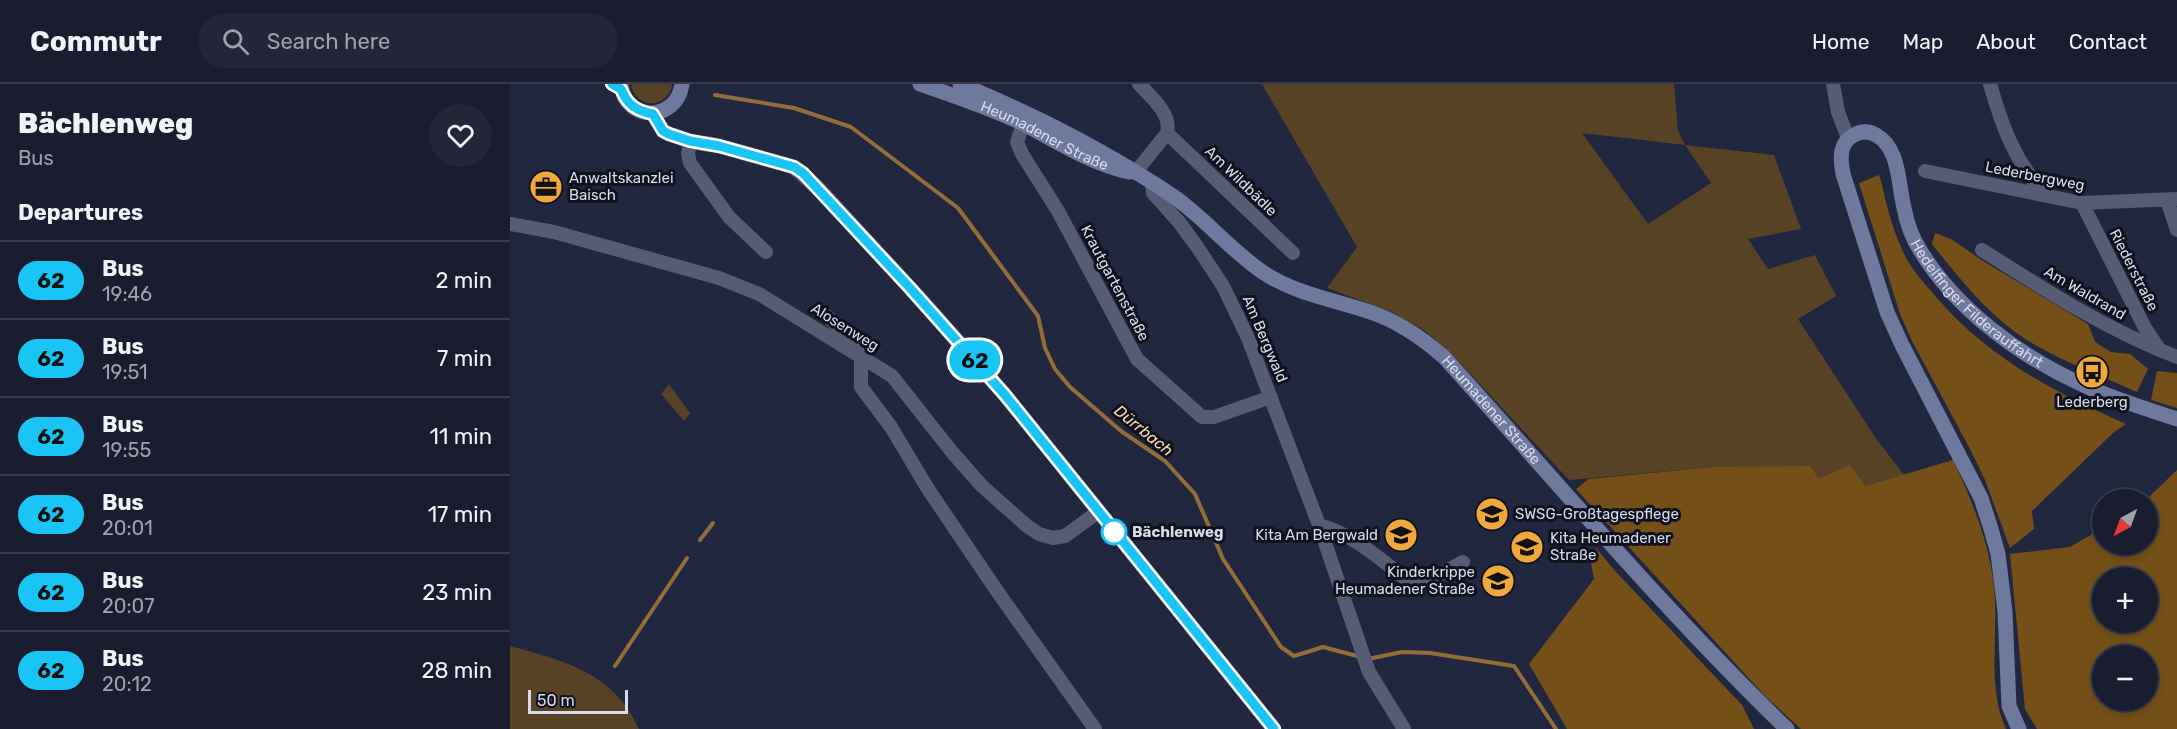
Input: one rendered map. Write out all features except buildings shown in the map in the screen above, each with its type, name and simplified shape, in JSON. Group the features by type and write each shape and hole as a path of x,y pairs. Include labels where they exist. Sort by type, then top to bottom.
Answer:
{"main road":[{"name":"Heumadener Straße","path":"920,84 1025,118"},
{"name":"Heumadener Straße","path":"960,84 1025,118 1109,168 1135,173 1152,183 1191,210 1264,273 1304,292 1398,323 1424,340 1444,357 1746,690 1787,729"},
{"path":"618,86 632,107 653,114 674,103 686,85"},
{"name":"Hedelfinger Filderauffahrt","path":"1848,138 1859,132 1871,132 1883,139 1893,152 1904,209 1918,248 1953,293 2005,339 2042,364 2077,383 2177,419"},
{"path":"1848,138 1840,152 1843,174 1884,303 1902,345 1981,498 1991,529 1998,554 2005,612 2009,706 2019,729"}],"street":[{"name":"Am Wildbädle","path":"1139,84 1166,116 1169,125 1167,133 1293,253"},
{"path":"1833,84 1838,112 1848,138"},
{"path":"1990,84 2013,152 2027,174 2045,195"},
{"path":"653,114 663,131 690,141 719,146 794,167 803,173 960,343 1031,426 1274,729"},
{"name":"Krautgartenstraße","path":"1025,118 1017,142 1022,154 1058,211 1137,358 1202,417 1214,417 1271,397"},
{"path":"1135,173 1167,133"},
{"path":"690,141 688,154 690,163 729,217 766,252"},
{"name":"Lederbergweg","path":"1925,171 2082,202 2172,200"},
{"name":"Am Bergwald","path":"1152,183 1153,193 1198,248 1223,286 1248,338 1319,525 1361,652 1369,672 1404,729"},
{"path":"2172,200 2177,230"},
{"name":"Riederstraße","path":"2082,202 2145,328 2160,350"},
{"name":"Alosenweg","path":"510,224 554,232 719,278 759,294 892,376 982,486 1033,530 1053,538 1065,536 1098,512"},
{"name":"Am Waldrand","path":"1982,250 2066,304 2108,327 2177,357"},
{"path":"821,311 857,344 861,357 861,387 891,427 928,489 992,583 1095,729"},
{"path":"1319,525 1335,529 1417,585 1423,585 1463,562"}],"shaded area":[{"path":"631,84 672,85 664,99 651,103 638,98"},
{"path":"1262,84 1674,84 1678,131 1685,145 1774,155 1801,229 1748,239 1768,269 1815,255 1836,296 1798,319 1875,437 1904,475 1865,486 1713,467 1569,480 1450,352 1425,331 1392,312 1327,288 1357,247","holes":["1582,133 1685,145 1711,183 1648,224"]},
{"path":"1879,175 1892,224 1904,254 1919,277 1957,320 2024,372 2126,424 2113,433 2032,511 2034,529 2010,548 1985,480 1900,314 1859,183"},
{"path":"1935,233 1951,239 1983,261 2088,324 2095,342 2111,352 2130,354 2148,369 2137,392 2049,353 2007,325 1967,287 1932,244"},
{"path":"2157,371 2177,373 2177,408 2151,400"},
{"path":"669,384 690,413 684,421 661,394"},
{"path":"1953,460 1975,511 1991,564 1995,601 1995,682 2000,714 2006,729 1801,729 1765,696 1576,489 1589,479 1713,467 1810,466 1819,479 1850,465 1865,486"},
{"path":"2177,470 2177,729 2037,729 2025,709 2010,554 2070,547 2092,534 2092,555 2158,555 2157,489"},
{"path":"1596,548 1742,705 1754,729 1567,729 1529,664 1594,579 1590,557"},
{"path":"510,646 568,664 602,682 629,710 639,729 510,729"}],"waterway":[{"name":"Dürrbach","path":"715,95 794,108 851,127 958,208 1038,316 1045,348 1055,369 1070,387 1121,431 1165,461 1195,494 1223,559 1281,647 1294,656 1323,647 1361,657"},
{"path":"700,540 713,523"},
{"path":"615,666 687,558"},
{"name":"Dürrbach","path":"1368,659 1402,652 1430,653 1514,666 1556,729"}],"bus line":[{"name":"62","path":"612,84 621,89 632,107 653,114 663,131 669,134 794,167 803,173 1005,395 1274,729"}],"place":[{"name":"Anwaltskanzlei Baisch","path":"546,187"},
{"name":"Lederberg","path":"2092,372"},
{"name":"SWSG-Großtagespflege","path":"1492,514"},
{"name":"Bächlenweg","path":"1114,532"},
{"name":"Kita Am Bergwald","path":"1401,535"},
{"name":"Kita Heumadener Straße","path":"1527,547"},
{"name":"Kinderkrippe Heumadener Straße","path":"1498,581"}]}
